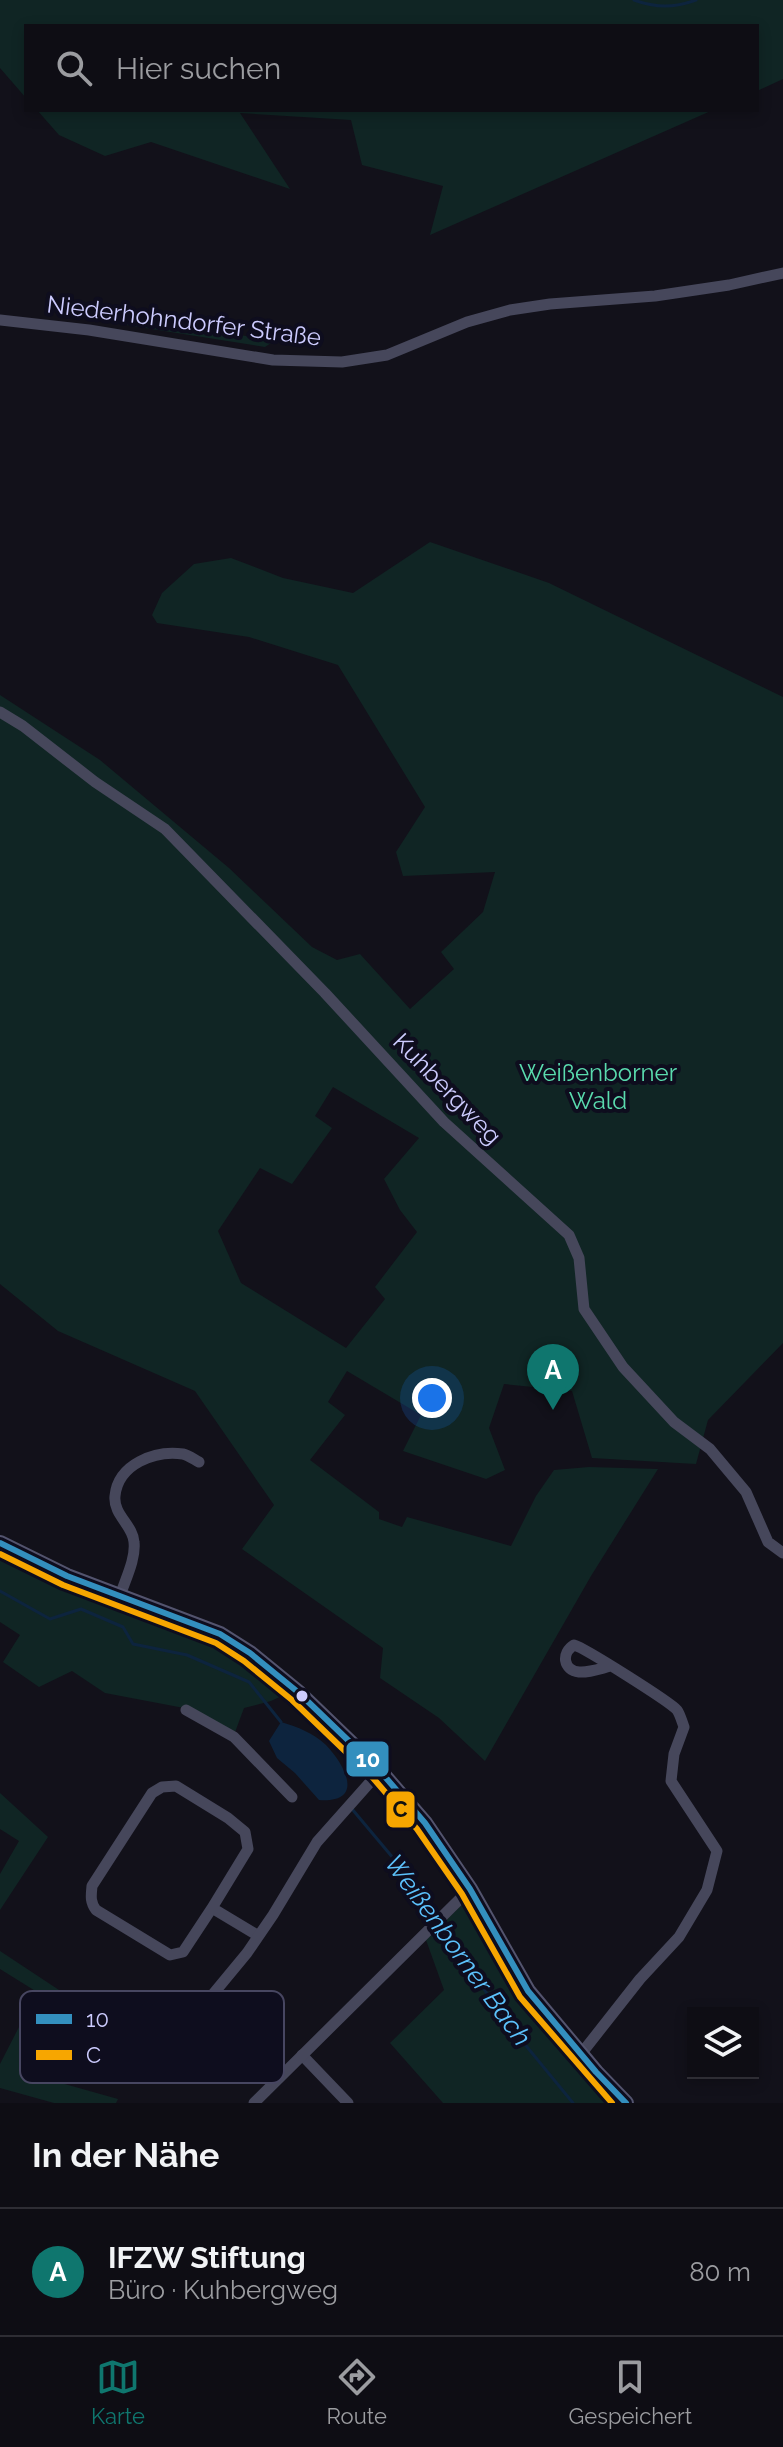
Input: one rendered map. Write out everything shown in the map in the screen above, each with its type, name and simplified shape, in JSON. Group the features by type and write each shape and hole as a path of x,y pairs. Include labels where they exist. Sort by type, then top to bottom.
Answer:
{"main road":[{"path":"0,1543 47,1567 220,1634 250,1653 299,1693 380,1771 425,1823 470,1889 528,1991 626,2103"}],"street":[{"name":"Niederhohndorfer Straße","path":"0,320 89,330 273,360 342,362 387,355 467,322 498,313 550,304 655,296 783,273"},
{"name":"Kuhbergweg","path":"0,712 165,829 335,1003 444,1122 569,1235 579,1258 584,1309 623,1367 674,1422 710,1449 746,1492 768,1542 783,1553"},
{"path":"120,1596 134,1542 118,1511 115,1496 120,1484 136,1462 148,1457 184,1454 199,1462"},
{"path":"581,2054 640,1979 679,1937 707,1890 717,1851 671,1781 674,1754 684,1727 676,1709 611,1666"},
{"path":"186,1710 234,1737 292,1797"},
{"path":"216,1991 273,1915 317,1842 380,1771"},
{"path":"176,1786 245,1832 248,1849 212,1908 183,1952 170,1955 96,1910 90,1899 92,1886 152,1793 162,1787 176,1786"},
{"path":"284,2073 470,1889"},
{"path":"212,1908 257,1935"},
{"path":"302,2055 348,2103"},
{"path":"254,2103 274,2083"}],"green space":[{"path":"0,0 783,0 783,79 759,90 759,24 24,24 24,96 0,68"},
{"path":"39,112 708,112 430,235 443,186 362,165 351,120 240,113 290,189 151,142 105,156 59,135"},
{"path":"76,310 274,341 265,347 101,321 88,318"},
{"name":"Weißenborner Wald","path":"430,542 549,583 783,697 783,1343 708,1420 696,1464 592,1458 572,1391 504,1384 489,1428 505,1470 486,1479 403,1451 421,1415 347,1371 328,1402 345,1415 310,1460 379,1512 379,1519 402,1527 407,1517 511,1546 536,1496 554,1470 589,1467 658,1469 591,1576 485,1761 439,1718 380,1678 383,1648 242,1549 274,1505 195,1391 58,1331 0,1284 0,695 100,760 229,868 312,947 337,960 360,954 410,1009 454,969 441,952 483,912 495,872 403,876 396,852 425,807 338,665 249,637 157,623 152,615 162,593 194,564 231,558 283,578 353,593","holes":["333,1087 419,1138 384,1179 400,1210 417,1232 375,1287 385,1299 346,1348 241,1283 218,1231 260,1168 292,1184 332,1128 315,1116"]},
{"path":"0,1551 217,1639 257,1667 286,1694 244,1708 234,1735 184,1708 105,1693 72,1671 39,1687 3,1662 20,1635 0,1622"},
{"path":"0,1793 48,1837 0,1910 0,1874 19,1841 0,1829"},
{"path":"469,1898 528,1991 623,2103 443,2103 390,2043 444,1990 426,1940"},
{"path":"0,1951 59,1990 35,1991 0,1969"},
{"path":"20,2025 20,2083 61,2083 118,2099 116,2103 54,2103 0,2088 0,2064"}],"water":[{"path":"281,1722 311,1734 326,1745 345,1772 347,1789 342,1796 319,1800 277,1758 269,1741"}],"waterway":[{"path":"634,0 665,6 696,0"},
{"name":"Weißenborner Bach","path":"0,1591 50,1619 81,1609 123,1627 133,1644 187,1655 249,1682 281,1722"},
{"name":"Weißenborner Bach","path":"352,1809 430,1902 437,1915"},
{"name":"Weißenborner Bach","path":"441,1922 500,2014 573,2103"}],"transit line":[{"name":"10","path":"0,1543 67,1576 220,1634 250,1653 299,1693 380,1771 425,1823 470,1889 528,1991 626,2103"},
{"name":"C","path":"0,1554 63,1585 216,1643 292,1700 373,1778 417,1829 462,1894 520,1997 612,2103"}],"place":[{"name":"IFZW Stiftung","path":"553,1410"}]}
